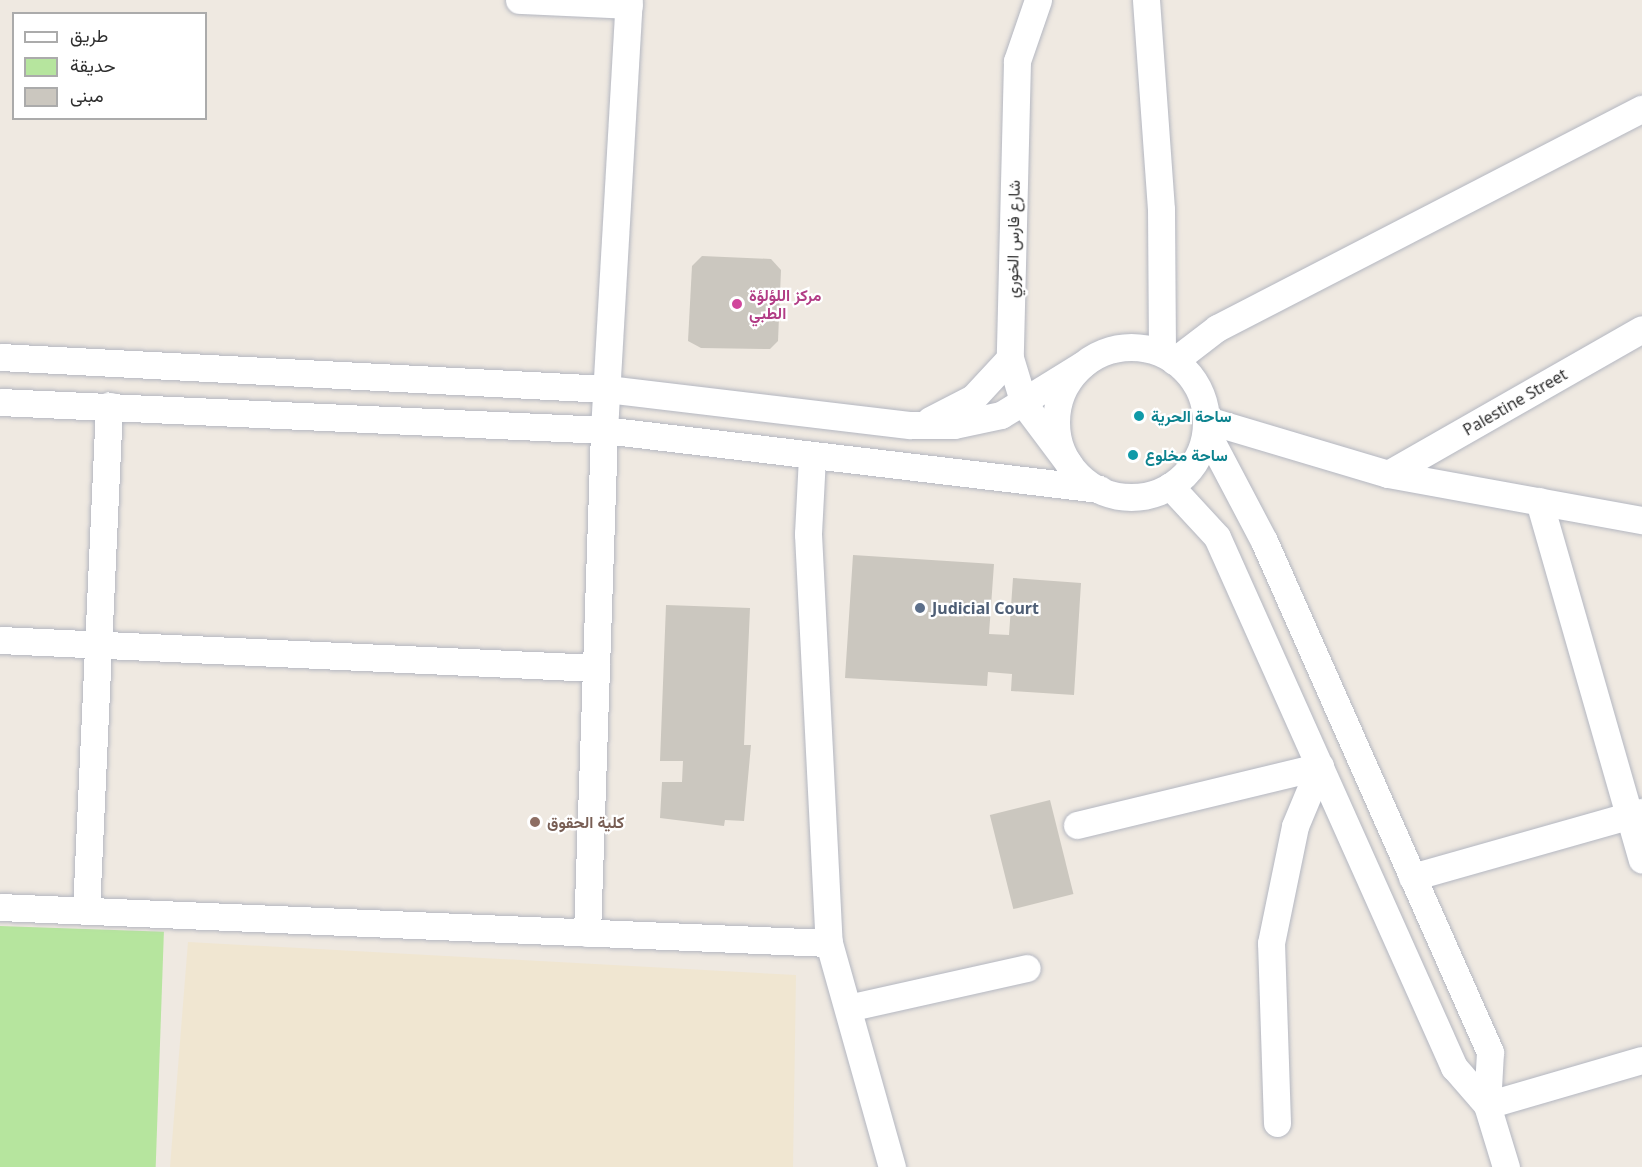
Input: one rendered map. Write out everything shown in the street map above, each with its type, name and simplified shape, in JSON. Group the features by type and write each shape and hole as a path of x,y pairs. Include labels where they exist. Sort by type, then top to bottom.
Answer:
{"street":[{"path":"519,0 629,3 604,430 587,933"},
{"path":"1146,0 1161,209 1168,357"},
{"name":"شارع فارس الخوري","path":"1037,1 1017,61 1011,358 1024,404 1069,464"},
{"path":"1168,357 1217,328 1642,110"},
{"name":"Palestine Street","path":"1388,474 1642,329"},
{"path":"0,357 607,389 911,425 981,421 1024,404 1082,365 1120,348 1168,357 1195,382 1206,425 1264,541 1490,1052 1486,1105 1506,1167"},
{"path":"911,425 973,398 1011,358"},
{"path":"1082,365 1064,387 1057,414 1058,440 1069,464 1099,489"},
{"path":"0,402 604,430 1099,489 1135,497 1170,486 1194,462 1206,425"},
{"path":"86,911 109,406"},
{"path":"1206,425 1388,474 1642,520"},
{"path":"812,456 808,534 829,943 892,1167"},
{"path":"1170,486 1217,537 1454,1067 1486,1105"},
{"path":"1539,501 1636,814 1642,860"},
{"path":"0,640 596,668"},
{"path":"1077,825 1320,766"},
{"path":"1277,1124 1271,943 1295,826 1320,766"},
{"path":"1412,877 1636,814"},
{"path":"0,907 829,943"},
{"path":"848,1008 1027,968"},
{"path":"1486,1105 1642,1060"}],"shaded area":[{"path":"188,942 796,975 793,1167 170,1167"}],"green space":[{"path":"0,926 164,932 156,1167 0,1167"}],"building":[{"path":"702,256 771,259 781,270 778,341 770,349 701,348 688,341 692,266"},
{"name":"Judicial Court","path":"853,555 994,564 989,634 1009,635 1013,578 1081,583 1074,695 1011,691 1012,674 988,672 987,686 845,678"},
{"path":"666,605 750,608 744,745 751,745 744,821 725,820 724,826 660,818 662,782 682,782 683,761 660,761"},
{"path":"1050,800 1073,894 1013,909 990,815"}],"place":[{"name":"مركز اللؤلؤة الطبي","path":"737,304"},
{"name":"ساحة الحرية","path":"1139,416"},
{"name":"ساحة مخلوع","path":"1133,455"},
{"name":"Judicial Court","path":"920,608"},
{"name":"كلية الحقوق","path":"535,822"}]}
